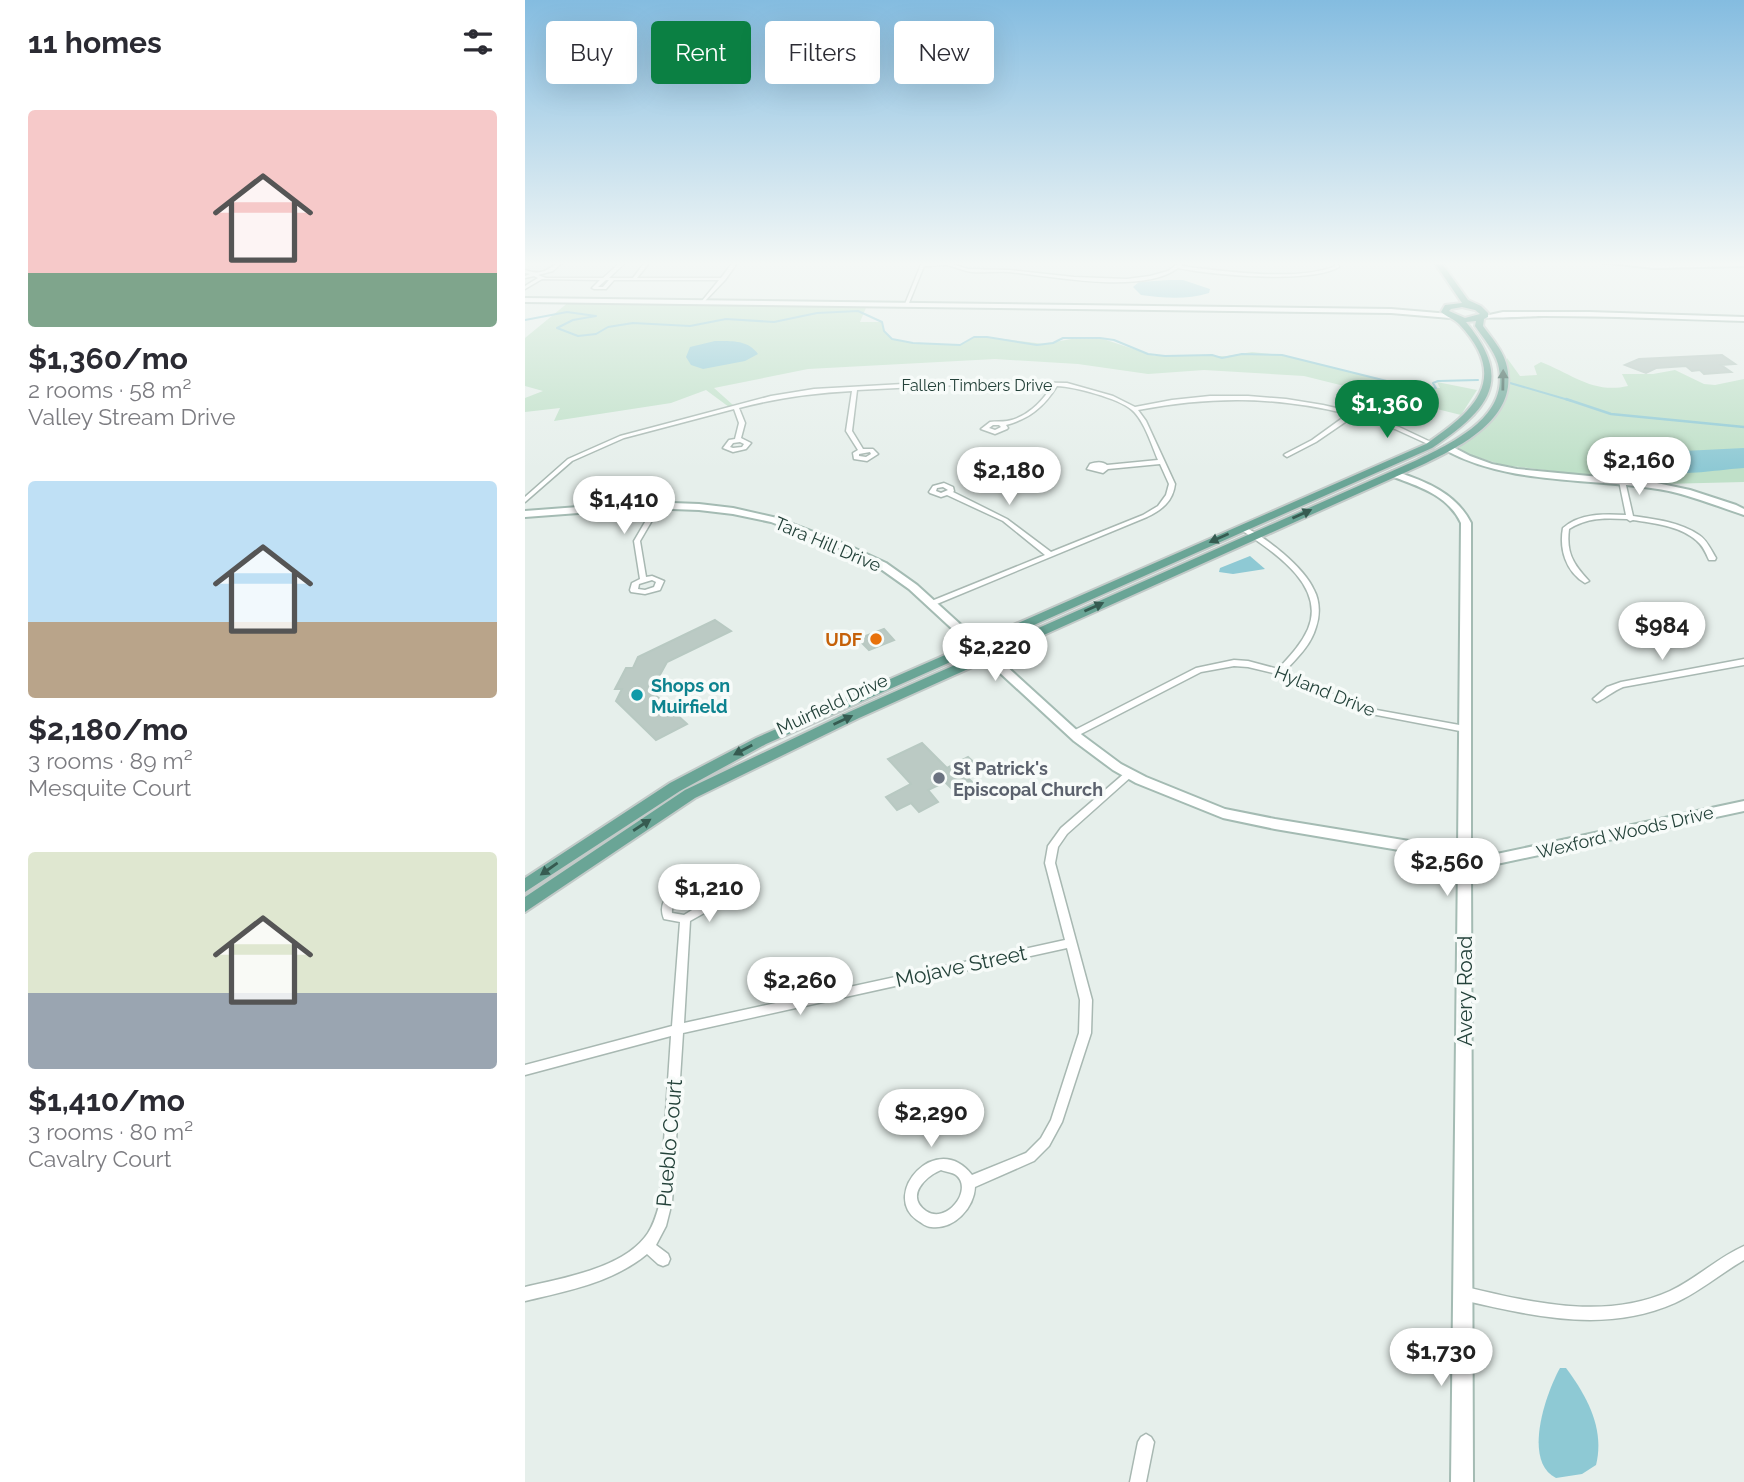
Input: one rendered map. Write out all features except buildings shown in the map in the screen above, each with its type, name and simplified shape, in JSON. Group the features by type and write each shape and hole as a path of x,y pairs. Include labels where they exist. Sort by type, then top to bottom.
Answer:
{"main road":[{"path":"1448,448 1446,444 1469,428 1491,394 1489,370 1482,351 1467,331"},
{"path":"1480,414 1457,433 1394,467 1403,470 1448,448 1478,428 1491,415 1502,394 1504,382 1502,363 1482,331"},
{"name":"Muirfield Drive","path":"525,886 677,786 761,741 982,649 1247,531 1431,444 1472,415 1481,403 1489,384"},
{"name":"Muirfield Drive","path":"1247,531 1403,470"},
{"name":"Muirfield Drive","path":"525,905 689,794 982,649"}],"street":[{"name":"Fallen Timbers Drive","path":"525,500 570,460 593,448 622,437 782,396 855,388 957,383 1056,384 1104,394 1133,409"},
{"path":"1004,424 1036,411 1056,384"},
{"path":"855,388 849,431 861,451"},
{"path":"932,604 1145,516 1164,505 1172,484 1143,421 1133,409 1187,399 1238,396 1302,402 1352,414 1431,444"},
{"path":"736,408 742,423 738,440"},
{"path":"1287,455 1314,441 1352,414"},
{"path":"1448,448 1478,462 1508,469 1676,489 1744,512"},
{"path":"1106,467 1161,462"},
{"name":"Avery Road","path":"1403,470 1419,483 1449,500 1459,509 1466,523 1462,1482"},
{"path":"1622,481 1630,519"},
{"path":"949,493 1005,520 1050,555"},
{"path":"643,579 637,541 658,505"},
{"name":"Tara Hill Drive","path":"525,514 658,505 733,510 801,529 882,565 932,604 1075,734 1129,774 1223,813 1465,857"},
{"path":"1585,581 1567,560 1566,528 1571,522 1591,517 1630,519 1672,526 1694,534 1706,546 1712,558"},
{"path":"1247,531 1297,569 1307,581 1314,600 1315,618 1307,642 1280,672"},
{"path":"1597,699 1621,685 1744,662"},
{"name":"Hyland Drive","path":"1075,734 1210,666 1248,664 1280,672 1333,697 1369,710 1465,729"},
{"path":"969,1183 1030,1157 1045,1142 1056,1122 1085,1033 1086,1000 1050,863 1053,846 1064,831 1129,774"},
{"name":"Wexford Woods Drive","path":"1465,857 1492,860 1512,858 1744,806"},
{"name":"Pueblo Court","path":"525,1294 592,1277 621,1264 647,1246 660,1224 666,1202 685,919"},
{"name":"Mojave Street","path":"525,1070 679,1029 1070,943"},
{"path":"941,1164 959,1168 969,1183 969,1192 961,1209 944,1220 926,1219 914,1208 911,1199 916,1179 932,1166 941,1164"},
{"path":"647,1246 663,1259"},
{"path":"1462,1293 1531,1310 1559,1313 1627,1311 1671,1297 1744,1253"},
{"path":"1137,1482 1146,1442"}],"green space":[{"path":"533,331 884,331 892,339 913,343 960,345 974,337 1044,344 1082,337 1100,338 1155,356 1227,356 1252,352 1286,356 1410,387 1440,388 1437,382 1477,390 1461,415 1304,376 1204,370 1148,374 1078,364 995,359 808,369 714,388 733,405 729,407 706,390 671,403 554,421 560,408 525,412 525,398 543,391 525,386 525,338"},
{"path":"1507,358 1520,376 1537,375 1534,366 1541,362 1583,382 1615,388 1628,386 1622,374 1653,374 1675,370 1704,384 1715,385 1744,379 1744,482 1663,484 1503,465 1461,452 1459,446 1483,428 1502,405 1508,382"}],"water":[{"path":"715,341 745,344 758,354 745,361 703,369 691,365 686,357 690,347"},
{"path":"1744,448 1744,468 1700,472 1665,473 1650,470 1638,465 1631,456 1644,454 1673,459 1683,451"},
{"path":"1250,556 1265,569 1233,574 1219,572 1220,568"},
{"path":"1560,1368 1566,1368 1587,1402 1596,1426 1598,1452 1596,1465 1582,1474 1556,1478 1546,1469 1540,1457 1539,1442 1544,1409"}],"waterway":[{"path":"565,331 578,336 601,331"},
{"path":"884,331 892,339 913,343 960,345 974,337 987,337 1037,345 1053,343 1063,338 1100,338 1114,340 1148,354 1165,356 1212,355 1222,358 1242,354 1282,355 1423,390 1436,388 1433,383 1438,381 1478,380"},
{"path":"1510,383 1572,401"},
{"path":"1566,399 1572,401"},
{"path":"1572,401 1611,414 1744,427"}],"place":[{"name":"UDF","path":"876,639"},
{"name":"Shops on Muirfield","path":"637,695"},
{"name":"St Patrick's Episcopal Church","path":"939,778"}]}
